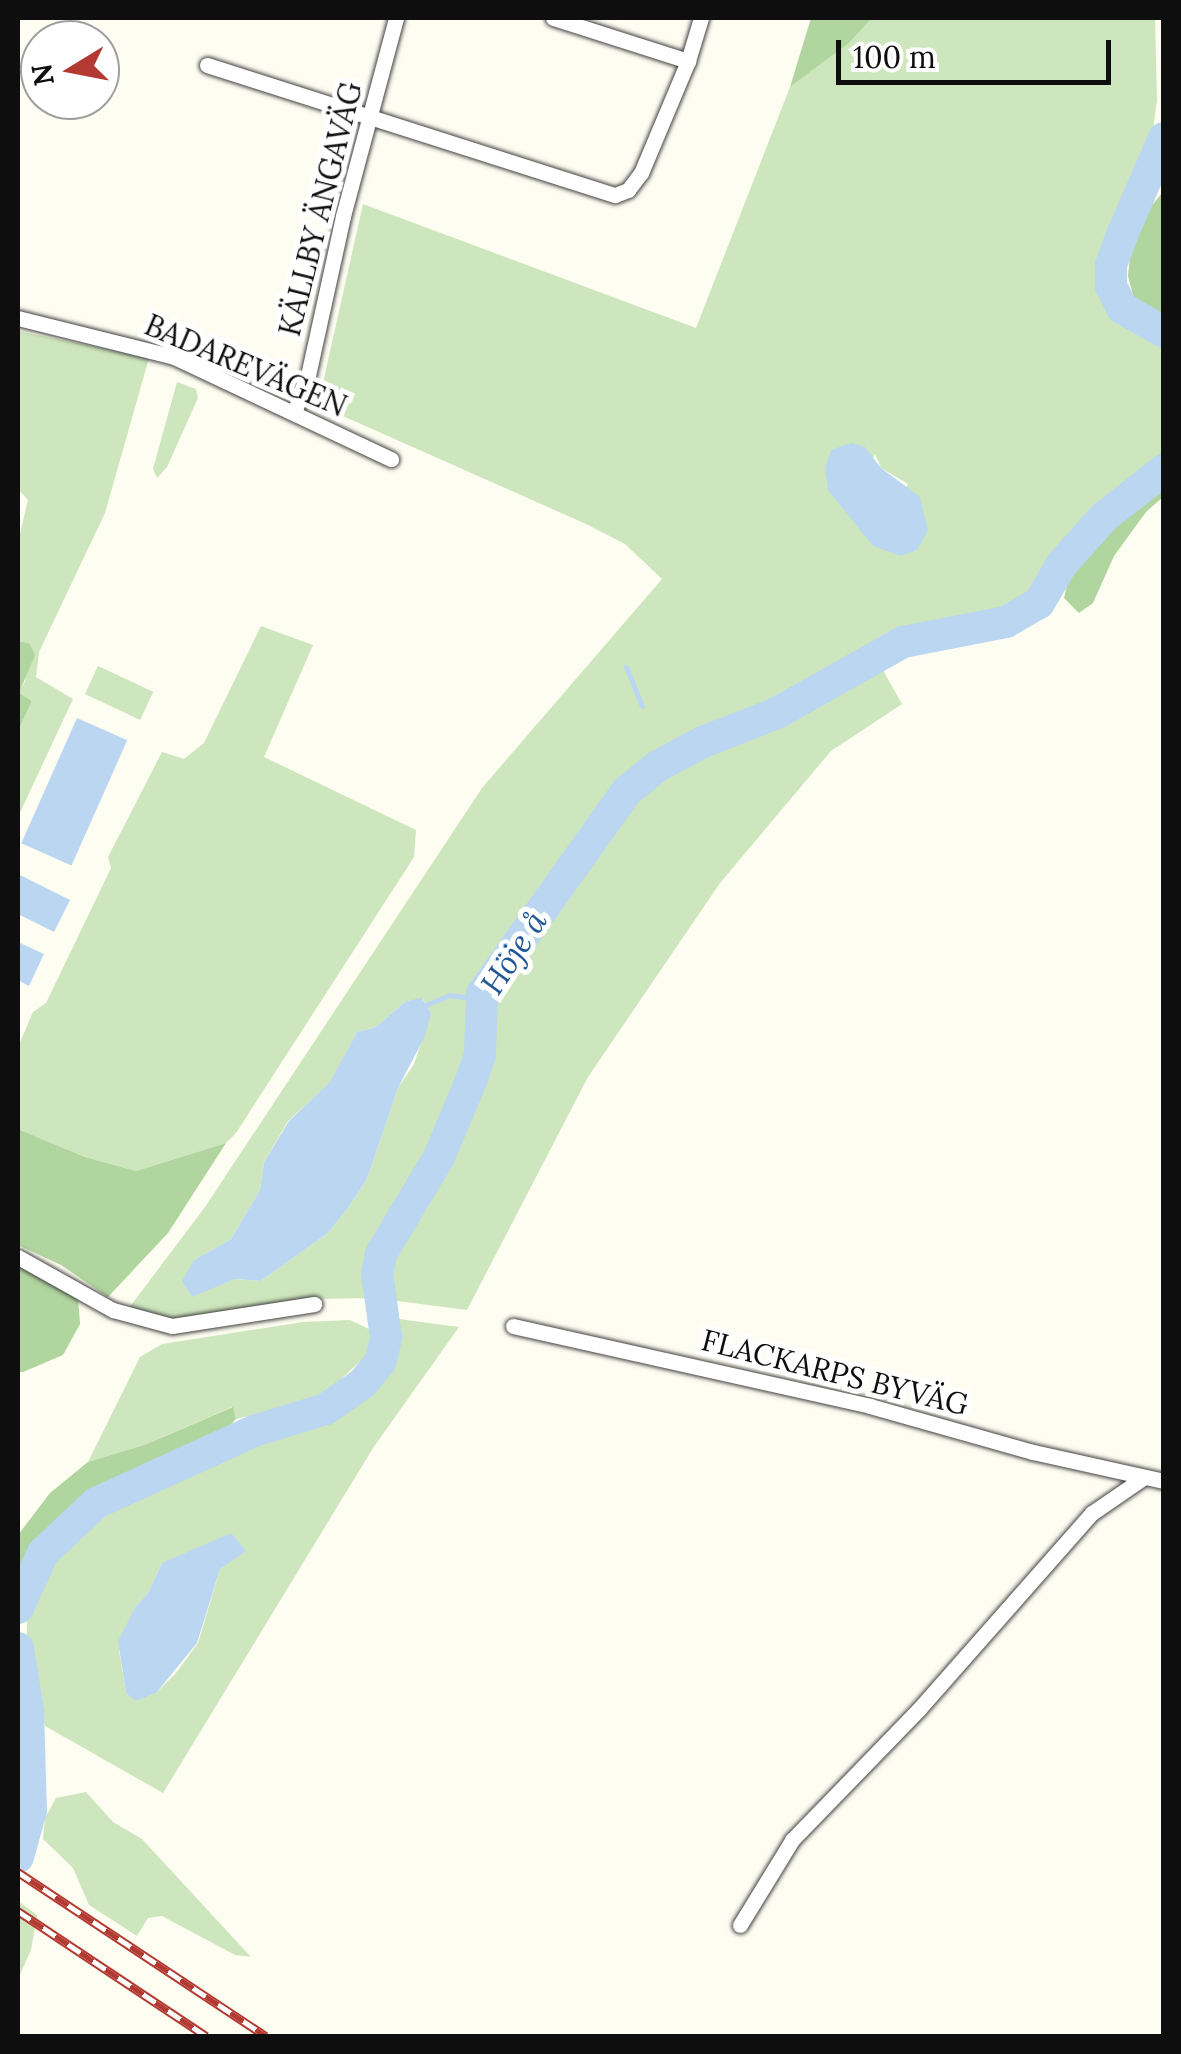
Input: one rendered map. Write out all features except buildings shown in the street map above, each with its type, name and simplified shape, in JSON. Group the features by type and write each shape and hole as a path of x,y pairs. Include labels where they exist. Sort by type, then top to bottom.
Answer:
{"street":[{"name":"KÄLLBY ÄNGAVÄG","path":"294,412 307,380 368,118 396,18"},
{"path":"552,18 688,61"},
{"path":"206,65 615,196 628,190 641,173 688,61 701,18"},
{"name":"BADAREVÄGEN","path":"18,318 174,357 392,459"},
{"path":"18,1256 113,1310 172,1326 222,1322 314,1304"},
{"name":"FLACKARPS BYVÄG","path":"513,1326 870,1406 1164,1481"},
{"path":"740,1926 792,1840 919,1709 1092,1514 1143,1478"}],"green space":[{"path":"811,18 872,18 849,43 790,87"},
{"path":"872,18 1155,18 1157,100 1150,153 1110,228 1102,265 1104,291 1117,315 1163,340 1163,461 1097,510 1032,595 1005,615 966,618 898,635 880,665 902,704 831,751 720,883 588,1077 467,1310 374,1298 314,1299 178,1323 129,1308 205,1207 482,788 662,579 625,544 586,524 318,405 363,204 696,328 790,87 849,43","holes":["875,454 881,468 908,484 873,546 850,513","423,999 431,1013 414,1064 398,1088 367,1179 348,1208 328,1233 261,1281 235,1279 192,1296 194,1260 231,1239 260,1190 264,1162 288,1121 330,1083 357,1032 376,1027 406,1001"]},
{"path":"1163,192 1163,318 1135,303 1128,276 1133,228"},
{"path":"18,331 149,358 105,513 39,652 36,677 73,699 18,817 18,731 32,701 18,693 25,682 29,643 18,641 18,542 28,500 18,489"},
{"path":"177,382 196,389 198,398 167,467 157,478 153,469"},
{"path":"1163,483 1163,497 1146,512 1114,556 1093,603 1079,613 1064,598 1070,571 1094,540"},
{"path":"261,626 313,645 264,757 416,830 414,857 226,1143 136,1171 85,1157 18,1129 18,1047 33,1012 46,1003 111,868 108,857 162,752 184,759 204,743"},
{"path":"18,641 29,643 35,655 19,693 32,701 18,731"},
{"path":"98,666 153,692 140,720 85,694"},
{"path":"18,1129 85,1157 136,1171 226,1143 168,1233 108,1297 61,1265 18,1245"},
{"path":"18,1266 78,1298 80,1324 63,1355 23,1372 18,1372"},
{"path":"399,1319 459,1327 373,1448 163,1793 45,1726 26,1656 28,1601 59,1548 121,1506 242,1450 320,1426 355,1406 379,1384 394,1361","holes":["245,1550 220,1569 198,1643 176,1673 157,1692 126,1693 119,1650 136,1606 148,1593 162,1563 183,1555"]},
{"path":"350,1320 371,1330 367,1355 328,1391 304,1403 236,1419 232,1407 147,1444 88,1462 140,1357 162,1344 303,1322"},
{"path":"233,1407 236,1419 221,1435 90,1498 59,1519 18,1571 18,1535 50,1493 88,1462 147,1444"},
{"path":"86,1792 113,1822 142,1839 251,1957 235,1955 162,1916 148,1918 137,1936 89,1905 73,1868 43,1839 45,1818 56,1798"},
{"path":"18,1901 37,1915 31,1950 18,1979"}],"water":[{"path":"851,443 865,447 881,468 920,497 928,530 917,550 901,556 873,546 828,490 825,468 831,450"},
{"path":"77,718 127,740 72,866 21,843"},
{"path":"18,874 70,900 54,932 18,914"},
{"path":"18,942 44,954 29,986 18,980"},
{"path":"422,998 431,1013 425,1036 398,1088 367,1179 348,1208 328,1233 261,1281 235,1279 192,1297 182,1281 194,1260 231,1239 260,1190 264,1162 289,1121 330,1082 357,1032 376,1027 406,1001"},
{"path":"231,1533 246,1551 220,1569 197,1643 157,1692 136,1701 126,1693 118,1641 136,1606 148,1593 162,1563"}],"waterway":[{"name":"Höje å","path":"1164,138 1111,265 1111,286 1122,308 1164,332"},
{"name":"Höje å","path":"18,1608 43,1553 96,1503 254,1431 326,1409 363,1383 381,1361 386,1337 377,1274 381,1254 439,1157 471,1081 480,1055 482,994 627,791 658,766 703,742 777,713 903,642 1006,622 1039,603 1062,564 1104,517 1164,470"},
{"path":"626,667 642,706"},
{"path":"426,1005 449,995 481,999"},
{"name":"Höje å","path":"18,1648 28,1711 31,1810 18,1857"}],"railway":[{"path":"18,1872 266,2036"},
{"path":"18,1911 206,2036"}]}
